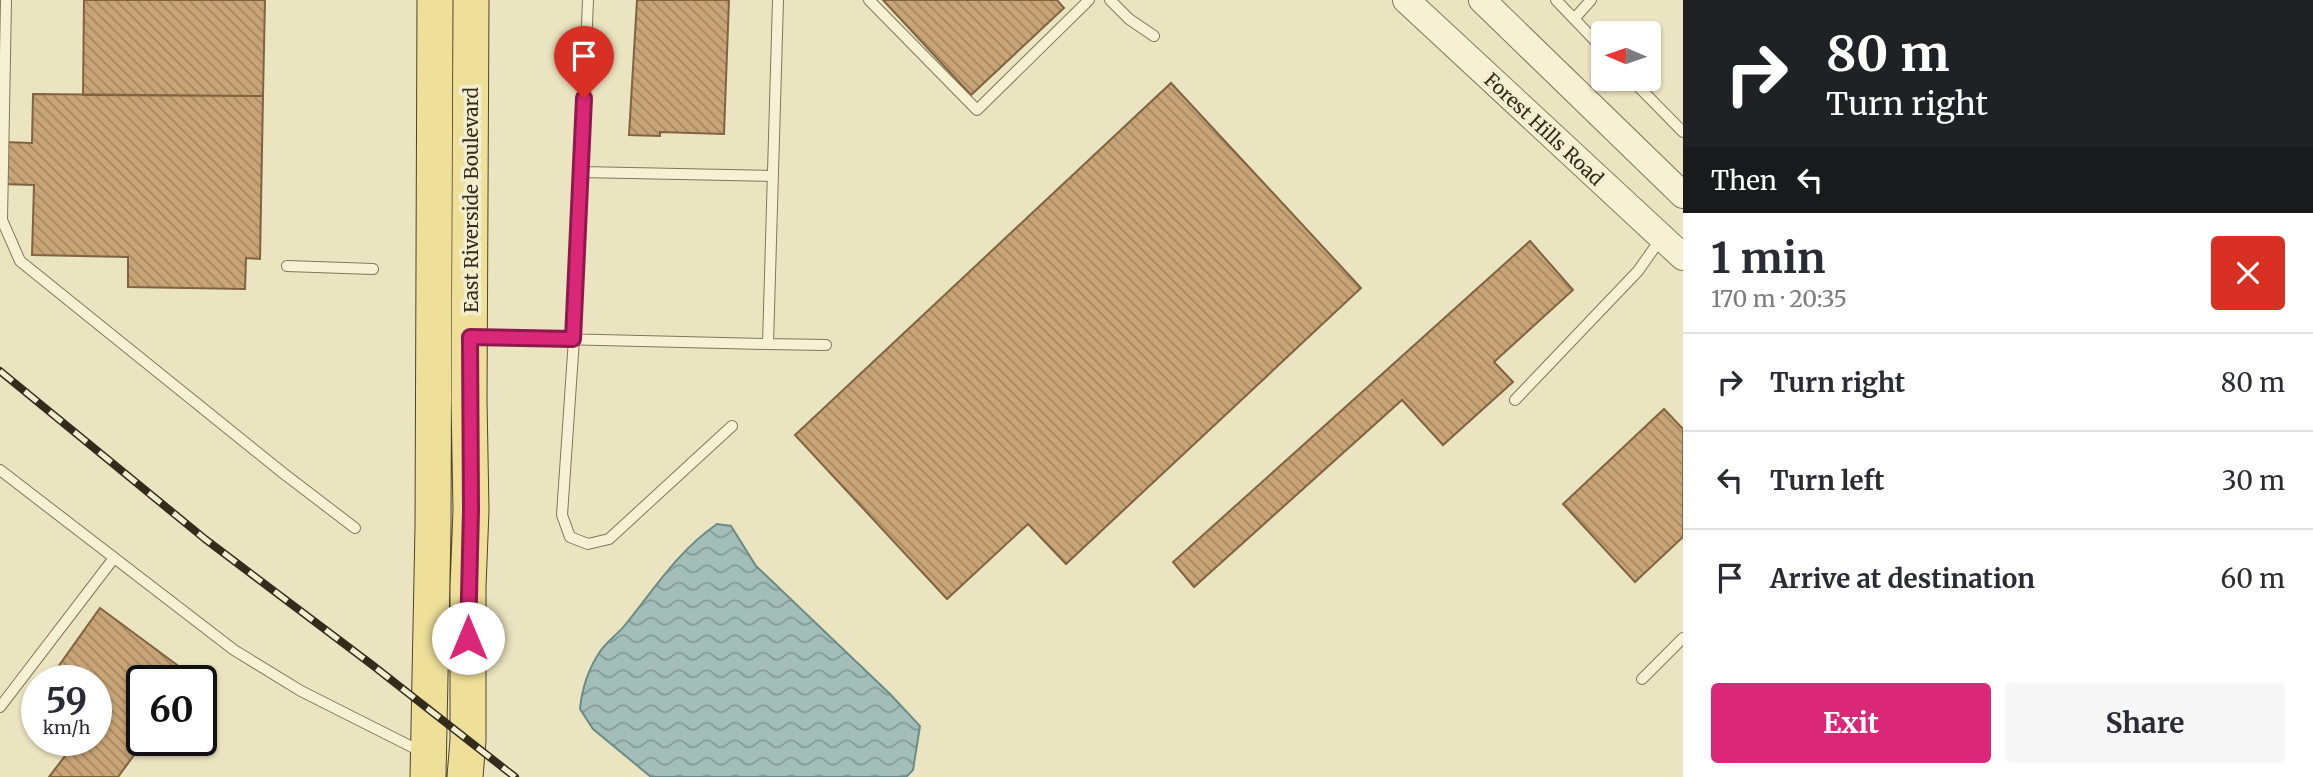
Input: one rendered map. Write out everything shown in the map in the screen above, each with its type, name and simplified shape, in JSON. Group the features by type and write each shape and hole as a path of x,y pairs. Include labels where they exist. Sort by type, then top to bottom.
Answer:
{"main road":[{"name":"East Riverside Boulevard","path":"429,766 435,0"},
{"name":"East Riverside Boulevard","path":"465,777 468,740 471,0"}],"street":[{"name":"Forest Hills Road","path":"1406,0 1683,257"},
{"path":"1482,0 1683,195"}],"lane":[{"path":"6,0 2,220 20,261 355,528"},
{"path":"588,0 573,339 562,515 570,537 588,544 609,539 732,426"},
{"path":"768,344 778,0"},
{"path":"869,0 977,110 1089,0"},
{"path":"1110,0 1129,19 1154,37"},
{"path":"1556,0 1591,37"},
{"path":"1574,19 1591,0"},
{"path":"1644,91 1683,132"},
{"path":"581,172 773,176"},
{"path":"1515,400 1638,271 1662,237"},
{"path":"287,265 373,270"},
{"path":"470,337 827,345"},
{"path":"0,470 245,657 429,766"},
{"path":"0,707 114,558"},
{"path":"1642,679 1683,638"}],"water":[{"path":"717,524 731,526 756,566 920,726 913,770 906,777 651,777 593,729 580,709 586,680 595,659 679,558"}],"building":[{"path":"84,0 265,0 263,96 83,95"},
{"path":"637,0 729,0 724,134 660,132 660,136 629,135"},
{"path":"883,0 1057,0 1064,8 971,95"},
{"path":"1171,83 1361,288 1066,564 1028,524 947,599 795,435"},
{"path":"33,94 263,96 260,259 246,258 245,289 128,287 128,257 32,255 34,185 3,184 4,142 32,143"},
{"path":"1530,241 1573,290 1494,362 1513,382 1443,445 1402,400 1194,587 1173,562"},
{"path":"1664,409 1683,429 1683,537 1635,582 1563,504"},
{"path":"100,608 177,665 126,665 126,756 133,756 118,777 49,777 65,756 112,756 112,665 59,665"}],"railway":[{"path":"0,371 205,539 515,777"}],"route":[{"path":"468,638 471,510 470,337 573,339 584,98"}]}
